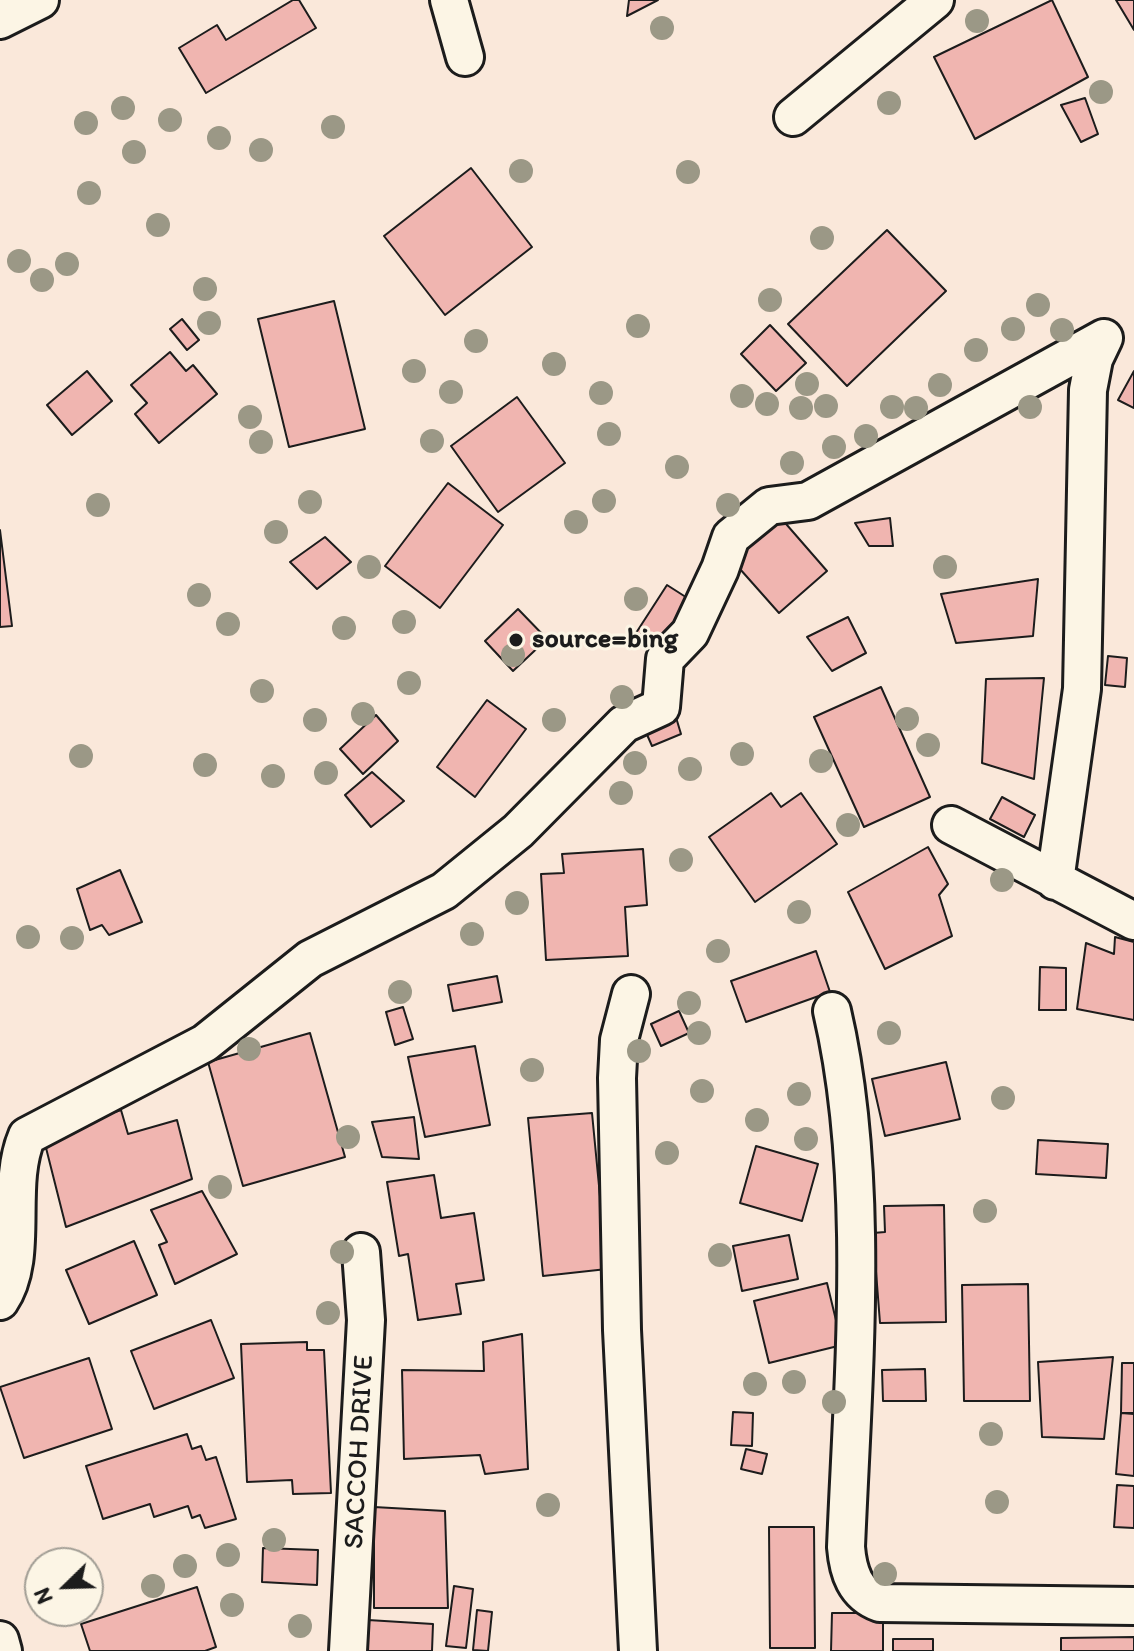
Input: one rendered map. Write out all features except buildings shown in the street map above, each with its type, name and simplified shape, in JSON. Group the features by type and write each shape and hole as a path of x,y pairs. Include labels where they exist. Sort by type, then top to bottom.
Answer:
{"street":[{"path":"0,20 40,0"},
{"path":"449,0 465,57"},
{"path":"793,117 935,0"},
{"path":"0,1301 7,1291 14,1253 18,1156 27,1136 205,1043 310,959 444,891 518,831 624,724 661,707 665,659 690,633 720,569 731,537 769,506 808,501 1104,338 1094,359 1088,390 1082,689 1055,881"},
{"path":"951,825 1134,921"},
{"path":"631,994 619,1040 617,1078 622,1330 638,1651"},
{"path":"832,1011 843,1059 852,1137 853,1391 846,1547 848,1569 856,1585 868,1599 880,1603 1134,1606"},
{"name":"SACCOH DRIVE","path":"348,1651 366,1320 361,1252"},
{"path":"0,1640 3,1651"}],"place":[{"name":"source=bing","path":"516,640"}]}
